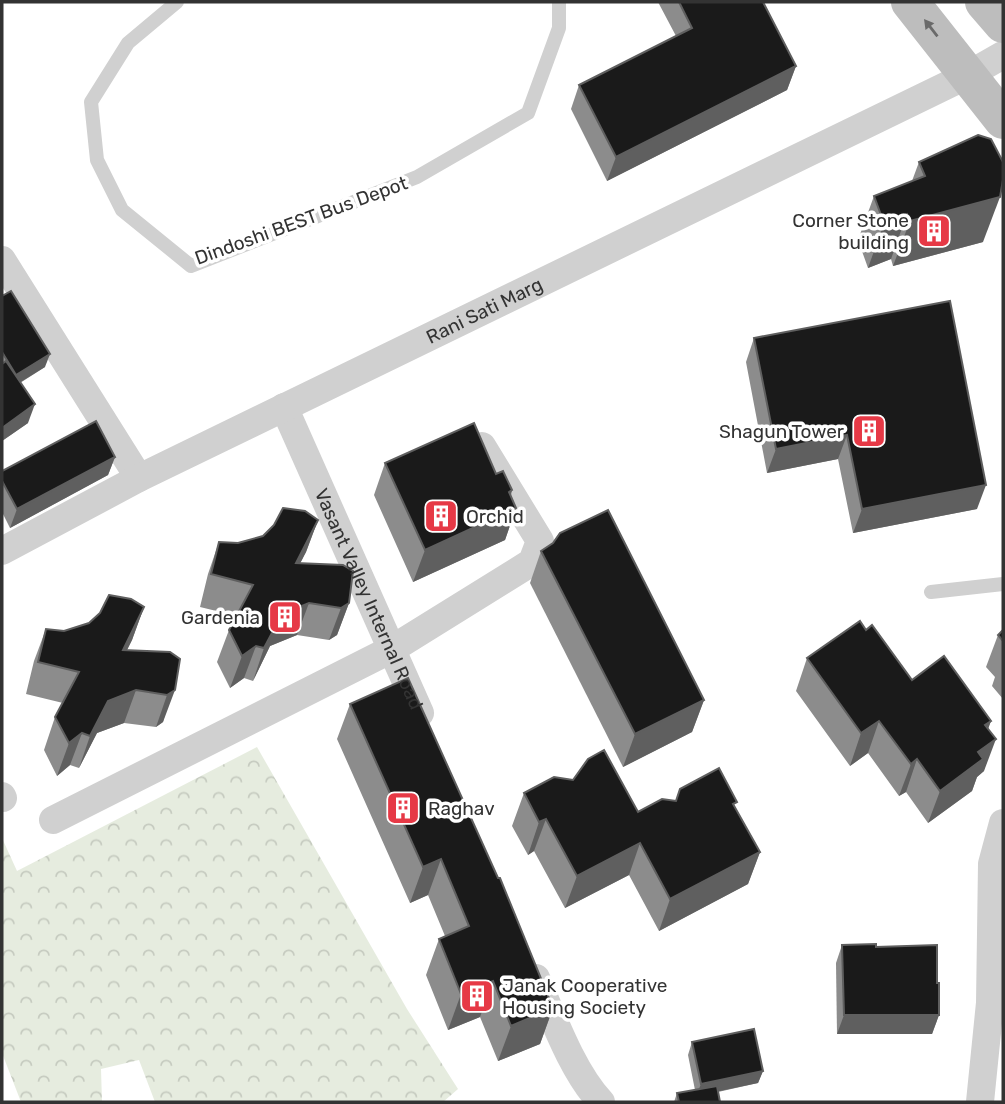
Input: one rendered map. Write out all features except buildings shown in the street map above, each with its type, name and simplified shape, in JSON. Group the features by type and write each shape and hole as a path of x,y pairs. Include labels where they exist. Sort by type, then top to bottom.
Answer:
{"main road":[{"path":"910,2 1003,120"},
{"path":"984,2 1003,24"}],"street":[{"name":"Rani Sati Marg","path":"2,551 139,478 288,415 968,75 1003,55"},
{"path":"2,260 139,478"},
{"name":"Vasant Valley Internal Road","path":"288,415 431,738"},
{"path":"53,820 392,649 532,562 540,541 482,446"},
{"path":"980,1102 997,1006 992,864 1003,823"},
{"path":"526,955 565,1044 593,1099"}],"lane":[{"name":"Dindoshi BEST Bus Depot","path":"177,2 128,43 91,102 97,160 122,210 191,266 416,177 528,113 559,28 559,2"},
{"path":"932,592 1003,584"}],"green space":[{"path":"257,747 407,1009 458,1089 443,1102 155,1102 139,1060 101,1069 102,1102 21,1102 2,1053 2,838 17,871"}],"place":[{"name":"Corner Stone building","path":"934,231"},
{"name":"Shagun Tower","path":"869,431"},
{"name":"Orchid","path":"441,516"},
{"name":"Gardenia","path":"285,617"},
{"name":"Raghav","path":"403,808"},
{"name":"Janak Cooperative Housing Society","path":"477,996"}]}
